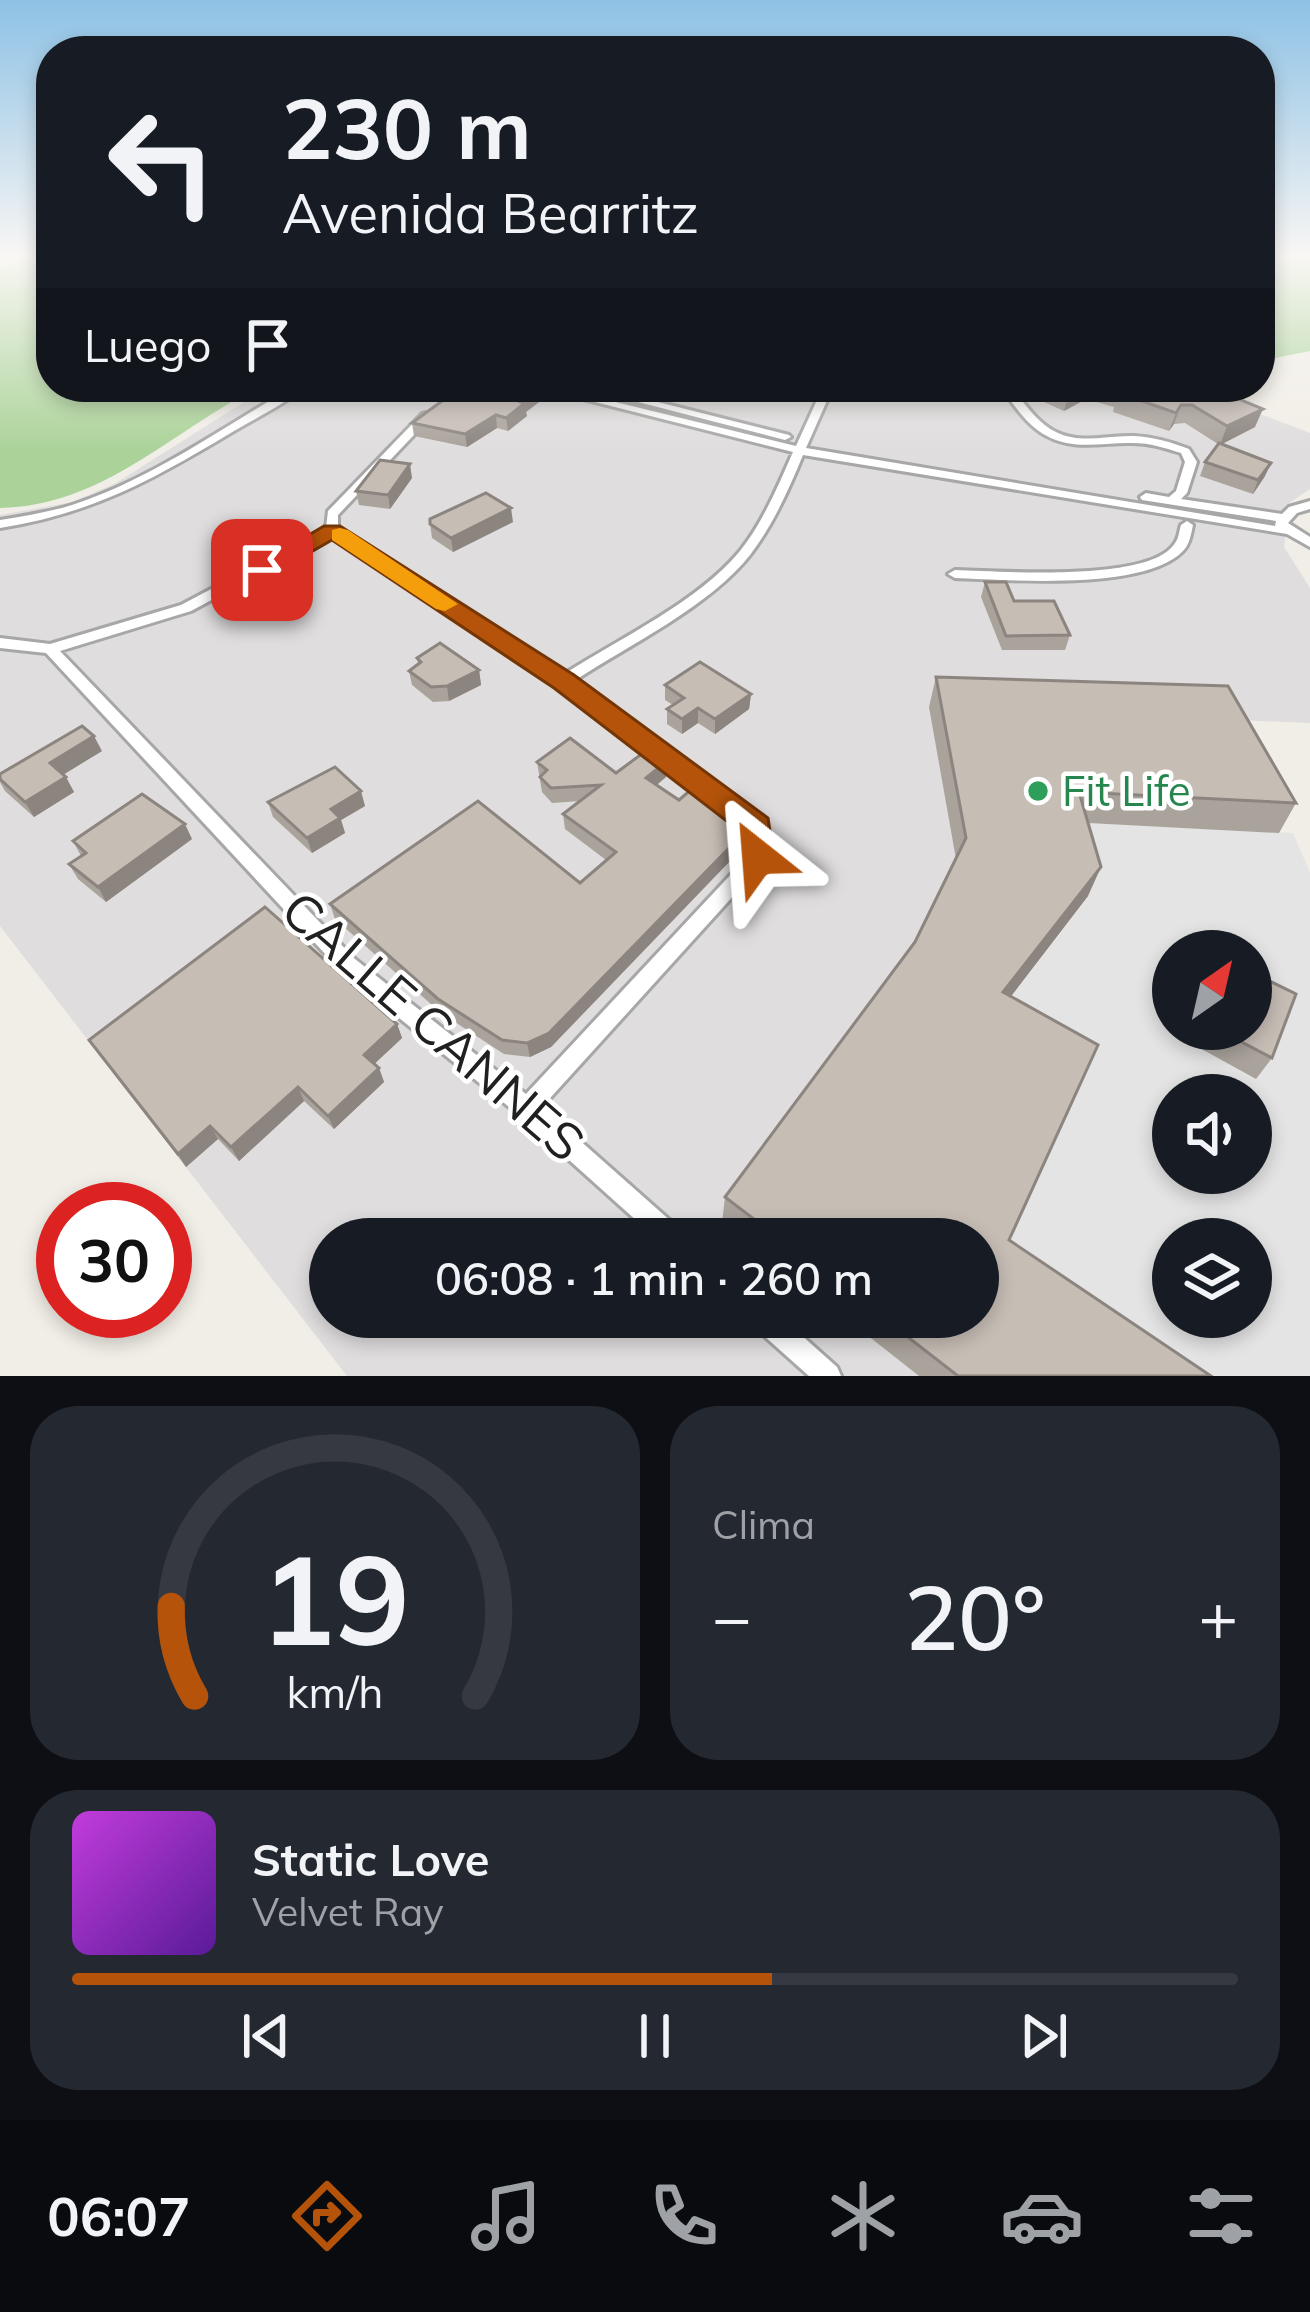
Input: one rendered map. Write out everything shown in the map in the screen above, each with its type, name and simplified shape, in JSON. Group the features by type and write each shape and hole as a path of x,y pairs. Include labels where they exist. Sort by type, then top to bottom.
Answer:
{"street":[{"path":"0,524 33,521 110,496 275,402"},
{"path":"332,530 332,514 409,428 447,402"},
{"path":"606,402 803,447 1174,502 1194,516 1284,525 1310,543"},
{"path":"640,402 803,447"},
{"path":"564,681 719,578 744,554 803,447 822,402"},
{"path":"1018,402 1042,433 1091,445 1139,437 1185,451 1191,462 1174,502"},
{"path":"1174,502 1194,516"},
{"path":"1284,525 1310,505"},
{"path":"955,574 1086,574 1149,567 1176,555 1194,516"},
{"path":"0,643 50,649 186,608 332,530"},
{"path":"332,530 564,681 757,827 758,857 527,1108"},
{"name":"CALLE CANNES","path":"50,649 348,965 527,1108 650,1218"},
{"path":"785,1338 828,1376"}],"shaded area":[{"path":"244,402 1228,402 1310,433 1310,489 1289,503 1284,547 1310,588 1310,723 930,707 958,868 907,972 756,1218 309,1218 309,1327 0,926 0,515 73,502 116,483"},
{"path":"1067,822 1293,833 1310,873 1310,1376 1157,1376 999,1268 999,1256 1083,1073 992,1021 1088,897"},
{"path":"318,1338 871,1338 919,1376 347,1376"}],"green space":[{"path":"0,323 36,323 36,402 232,402 104,480 37,504 0,508"},
{"path":"1275,323 1310,323 1310,351 1275,358"}],"building":[{"path":"441,402 525,403 506,418 496,415 465,434 412,423"},
{"path":"1145,402 1246,402 1263,409 1227,426 1192,405 1181,405 1176,413"},
{"path":"1219,443 1271,463 1258,480 1205,462"},
{"path":"380,460 410,464 388,495 356,491"},
{"path":"486,493 511,508 451,538 430,524 430,519"},
{"path":"985,582 1006,582 1014,601 1054,601 1070,635 1006,636"},
{"path":"440,643 479,670 447,686 431,687 409,671 421,662 417,658"},
{"path":"700,662 751,694 715,719 698,708 682,719 667,709 684,698 665,685"},
{"path":"936,677 1228,686 1296,803 1079,792 1101,867 1003,992 1098,1045 1009,1240 1211,1376 958,1376 909,1338 999,1338 999,1218 752,1218 725,1197 915,942 966,838"},
{"path":"82,726 94,736 50,763 66,777 25,802 0,779 0,774"},
{"path":"570,738 616,773 647,750 666,762 646,778 679,800 700,782 727,803 736,819 730,847 549,1033 527,1043 502,1040 438,999 330,904 478,801 580,883 616,852 563,814 601,785 551,788 540,777 547,770 537,762"},
{"path":"335,767 361,791 331,809 340,818 307,838 268,802"},
{"path":"142,794 185,824 98,887 69,864 86,853 73,841"},
{"path":"265,907 397,1024 364,1055 379,1068 328,1116 298,1087 231,1147 210,1126 178,1154 89,1040"},
{"path":"1272,982 1296,994 1272,1058 1257,1050 1272,1050"}],"slow traffic":[{"path":"340,535 445,604"}],"place":[{"name":"Fit Life","path":"1038,791"}],"route":[{"path":"262,570 332,530 564,681 757,827 758,857"}]}
